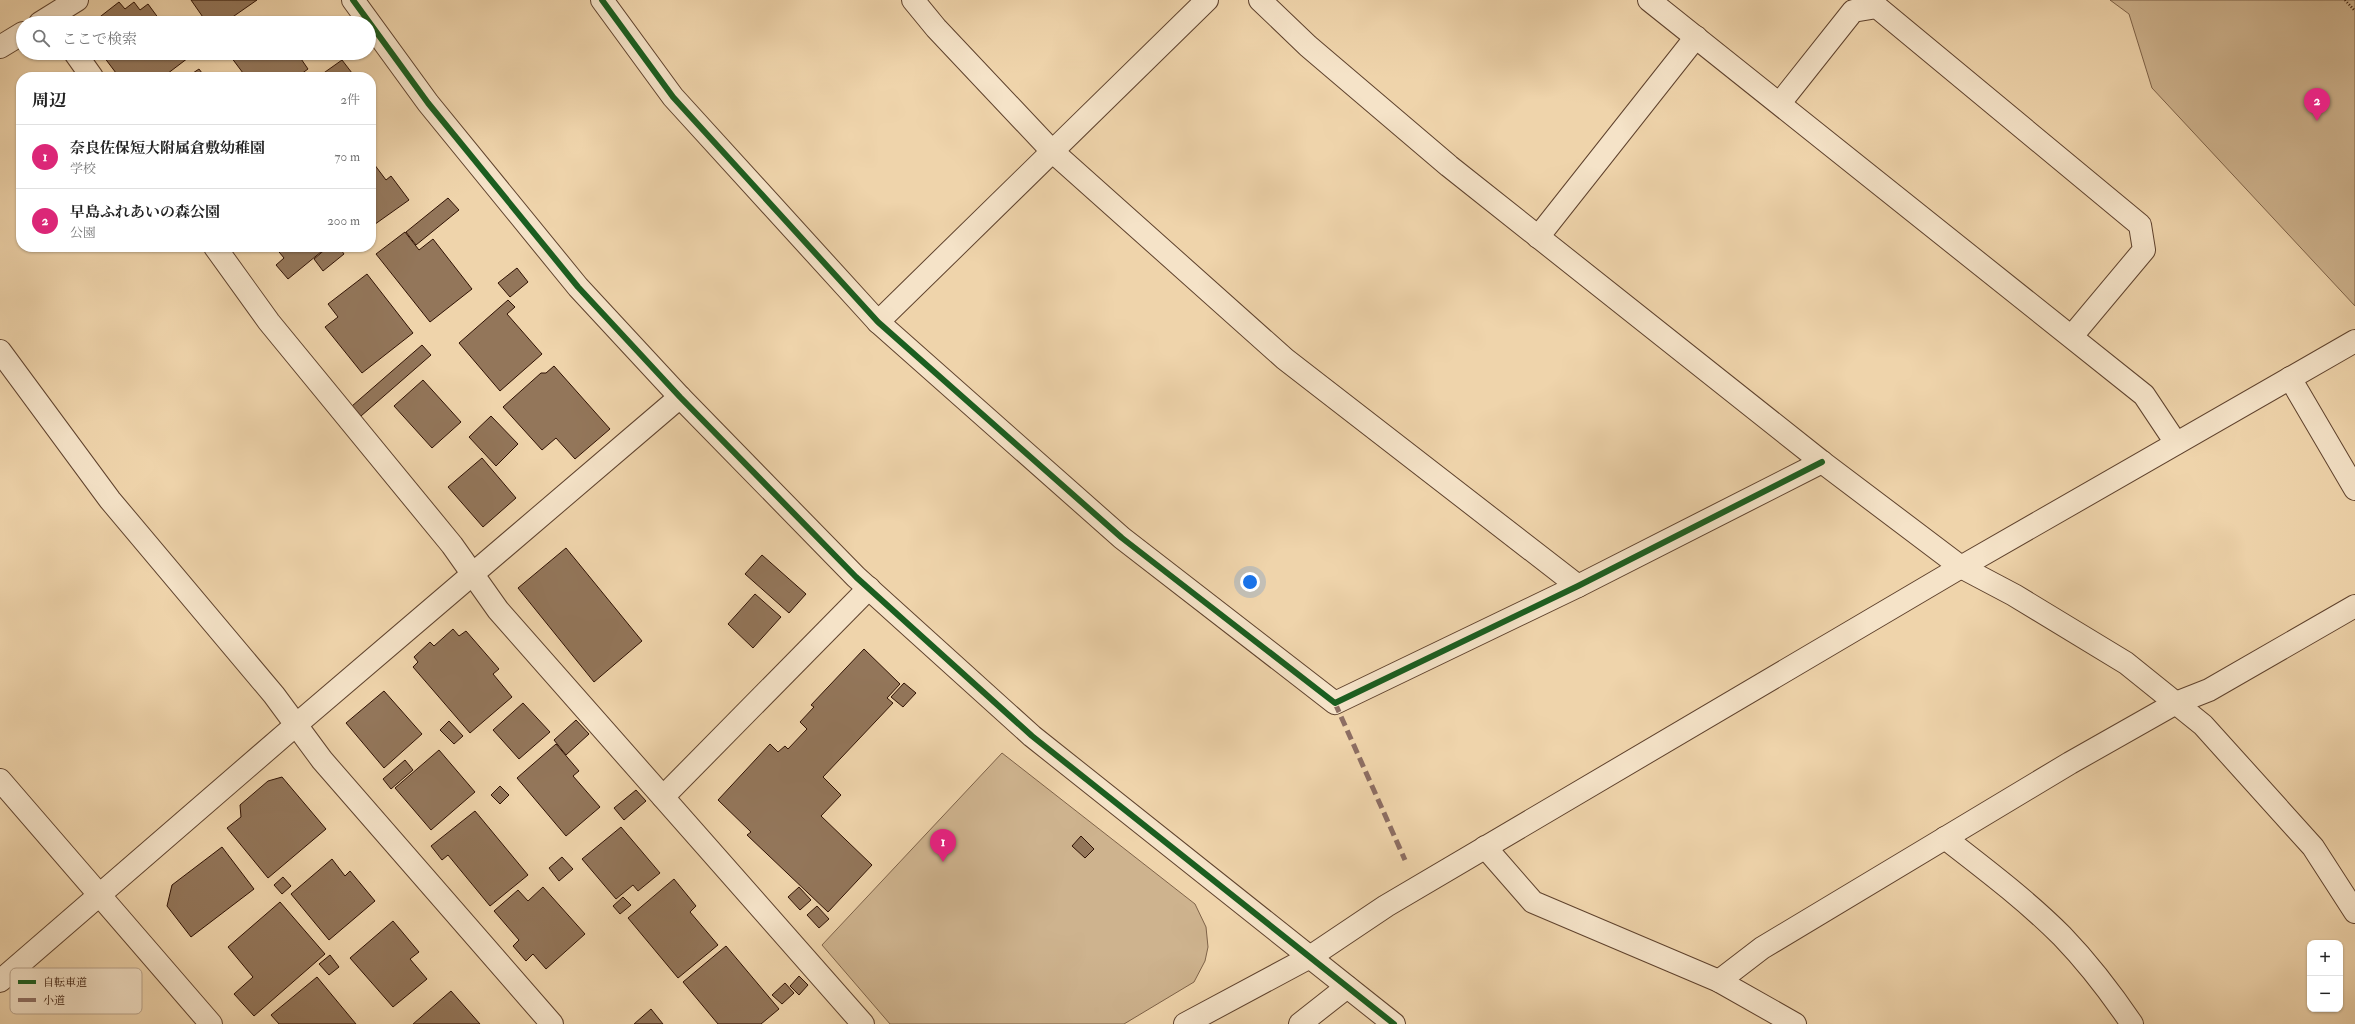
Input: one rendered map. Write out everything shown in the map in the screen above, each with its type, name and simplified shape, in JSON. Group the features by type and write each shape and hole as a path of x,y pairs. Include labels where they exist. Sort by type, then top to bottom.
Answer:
{"street":[{"path":"49,15 77,0"},
{"path":"353,0 365,16"},
{"path":"602,0 673,97 878,322 1122,538 1335,703 1578,586 1822,462"},
{"path":"913,0 936,28 1052,151 1285,359 1578,586"},
{"path":"878,322 1207,0"},
{"path":"1260,0 1308,46 1449,166 1822,462 1961,566 2014,595 2126,663 2203,725 2313,848 2355,912"},
{"path":"1649,0 2144,394 2176,443"},
{"path":"1780,103 1853,11 1877,7 2140,225 2144,250 2072,336"},
{"path":"376,31 428,102 578,287 680,398 869,588 1032,736 1394,1024"},
{"path":"0,47 16,37"},
{"path":"1538,237 1696,37"},
{"path":"79,60 88,72"},
{"path":"219,252 269,322 452,545 498,610 863,1024"},
{"path":"1185,1024 1310,956 1386,906 1961,566 2355,341"},
{"path":"0,351 110,500 297,724 322,760 552,1024"},
{"path":"2290,378 2355,489"},
{"path":"15,968 472,574 680,398"},
{"path":"663,797 869,588"},
{"path":"1719,981 1762,948 2070,763 2176,703 2209,690 2355,606"},
{"path":"0,780 211,1024"},
{"path":"1946,838 2013,893 2062,936 2107,988 2132,1024"},
{"path":"1485,847 1533,902 1719,981 1795,1024"},
{"path":"0,981 10,972"},
{"path":"1300,1024 1347,987"}],"path":[{"path":"2345,0 2355,11"}],"shaded area":[{"path":"2110,0 2355,0 2355,306 2152,88 2129,14"},
{"path":"1002,753 1195,904 1206,927 1208,947 1205,961 1194,982 1124,1024 890,1024 822,945"}],"building":[{"path":"191,0 257,0 234,16 202,16"},
{"path":"119,2 125,9 134,2 140,10 148,4 157,16 101,16"},
{"path":"106,60 185,60 170,72 115,72"},
{"path":"233,60 302,60 308,69 304,72 242,72"},
{"path":"342,60 351,72 325,72"},
{"path":"199,69 201,72 194,72"},
{"path":"376,167 386,180 391,176 409,200 376,223"},
{"path":"448,198 459,210 416,245 406,232"},
{"path":"405,232 419,250 433,239 472,289 430,322 376,254"},
{"path":"279,252 321,252 288,279 276,265 284,258"},
{"path":"322,252 343,252 344,254 323,271 314,259"},
{"path":"517,268 528,282 510,297 498,283"},
{"path":"367,274 413,333 362,373 325,327 338,317 328,304"},
{"path":"508,300 515,307 507,314 542,354 500,391 459,343"},
{"path":"422,345 431,355 361,416 352,406"},
{"path":"554,366 610,429 575,459 556,438 542,450 503,407 541,373 546,373"},
{"path":"423,380 461,422 432,448 394,406"},
{"path":"491,416 518,444 496,466 469,437"},
{"path":"482,458 516,498 483,527 448,487"},
{"path":"566,548 642,641 594,682 518,588"},
{"path":"762,555 806,594 789,613 745,574"},
{"path":"755,594 781,617 753,648 728,624"},
{"path":"453,629 459,636 466,631 499,669 493,674 512,697 470,733 413,667 418,662 414,657 430,642 434,646"},
{"path":"864,649 900,684 887,698 893,703 823,777 841,795 821,816 872,865 828,912 747,835 751,832 718,800 770,744 778,752 785,746 788,749 807,729 800,722 814,707 811,705"},
{"path":"904,683 916,693 903,707 891,697"},
{"path":"384,691 422,734 384,768 346,723"},
{"path":"523,703 550,732 519,759 493,730"},
{"path":"576,720 589,734 566,755 554,740"},
{"path":"449,721 463,736 454,744 440,730"},
{"path":"556,744 579,771 573,776 600,807 566,836 517,778"},
{"path":"439,750 475,792 431,830 395,788"},
{"path":"405,760 413,770 391,789 383,779"},
{"path":"282,777 326,829 268,878 227,828 241,817 240,805 268,781"},
{"path":"500,786 509,795 500,804 491,795"},
{"path":"636,790 646,801 624,820 614,808"},
{"path":"475,811 528,875 490,906 448,855 442,860 431,846"},
{"path":"621,827 660,873 638,891 633,885 616,899 582,859"},
{"path":"1081,836 1094,849 1085,858 1072,846"},
{"path":"222,847 254,889 191,937 167,906 172,885"},
{"path":"562,857 573,869 559,881 549,868"},
{"path":"332,859 345,876 350,871 375,901 329,940 291,894"},
{"path":"283,877 291,886 282,894 274,885"},
{"path":"674,879 696,906 690,912 718,945 678,978 628,918"},
{"path":"543,887 585,934 546,969 533,954 526,961 513,946 519,940 494,911 518,890 528,901"},
{"path":"799,887 811,900 800,910 788,897"},
{"path":"623,897 631,905 620,914 613,906"},
{"path":"280,902 325,954 254,1016 234,994 253,977 228,947"},
{"path":"817,906 829,919 819,928 807,915"},
{"path":"393,921 419,952 410,959 427,979 393,1007 350,958"},
{"path":"726,946 779,1009 761,1024 718,1024 683,982"},
{"path":"330,955 339,967 329,975 319,964"},
{"path":"799,976 808,985 799,995 790,986"},
{"path":"317,977 356,1024 279,1024 271,1015"},
{"path":"785,983 794,993 782,1004 772,995"},
{"path":"451,991 480,1024 413,1024"},
{"path":"651,1009 663,1024 634,1024"}],"marked path":[{"path":"1335,703 1405,860"}],"cycle path":[{"path":"353,0 365,16"},
{"path":"602,0 673,97 878,322 1122,538 1335,703 1578,586 1822,462"},
{"path":"376,32 428,103 578,287 680,397 856,577 1032,736 1394,1024"}],"place":[{"name":"早島ふれあいの森公園","path":"2317,121"},
{"name":"奈良佐保短大附属倉敷幼稚園","path":"943,862"}]}
